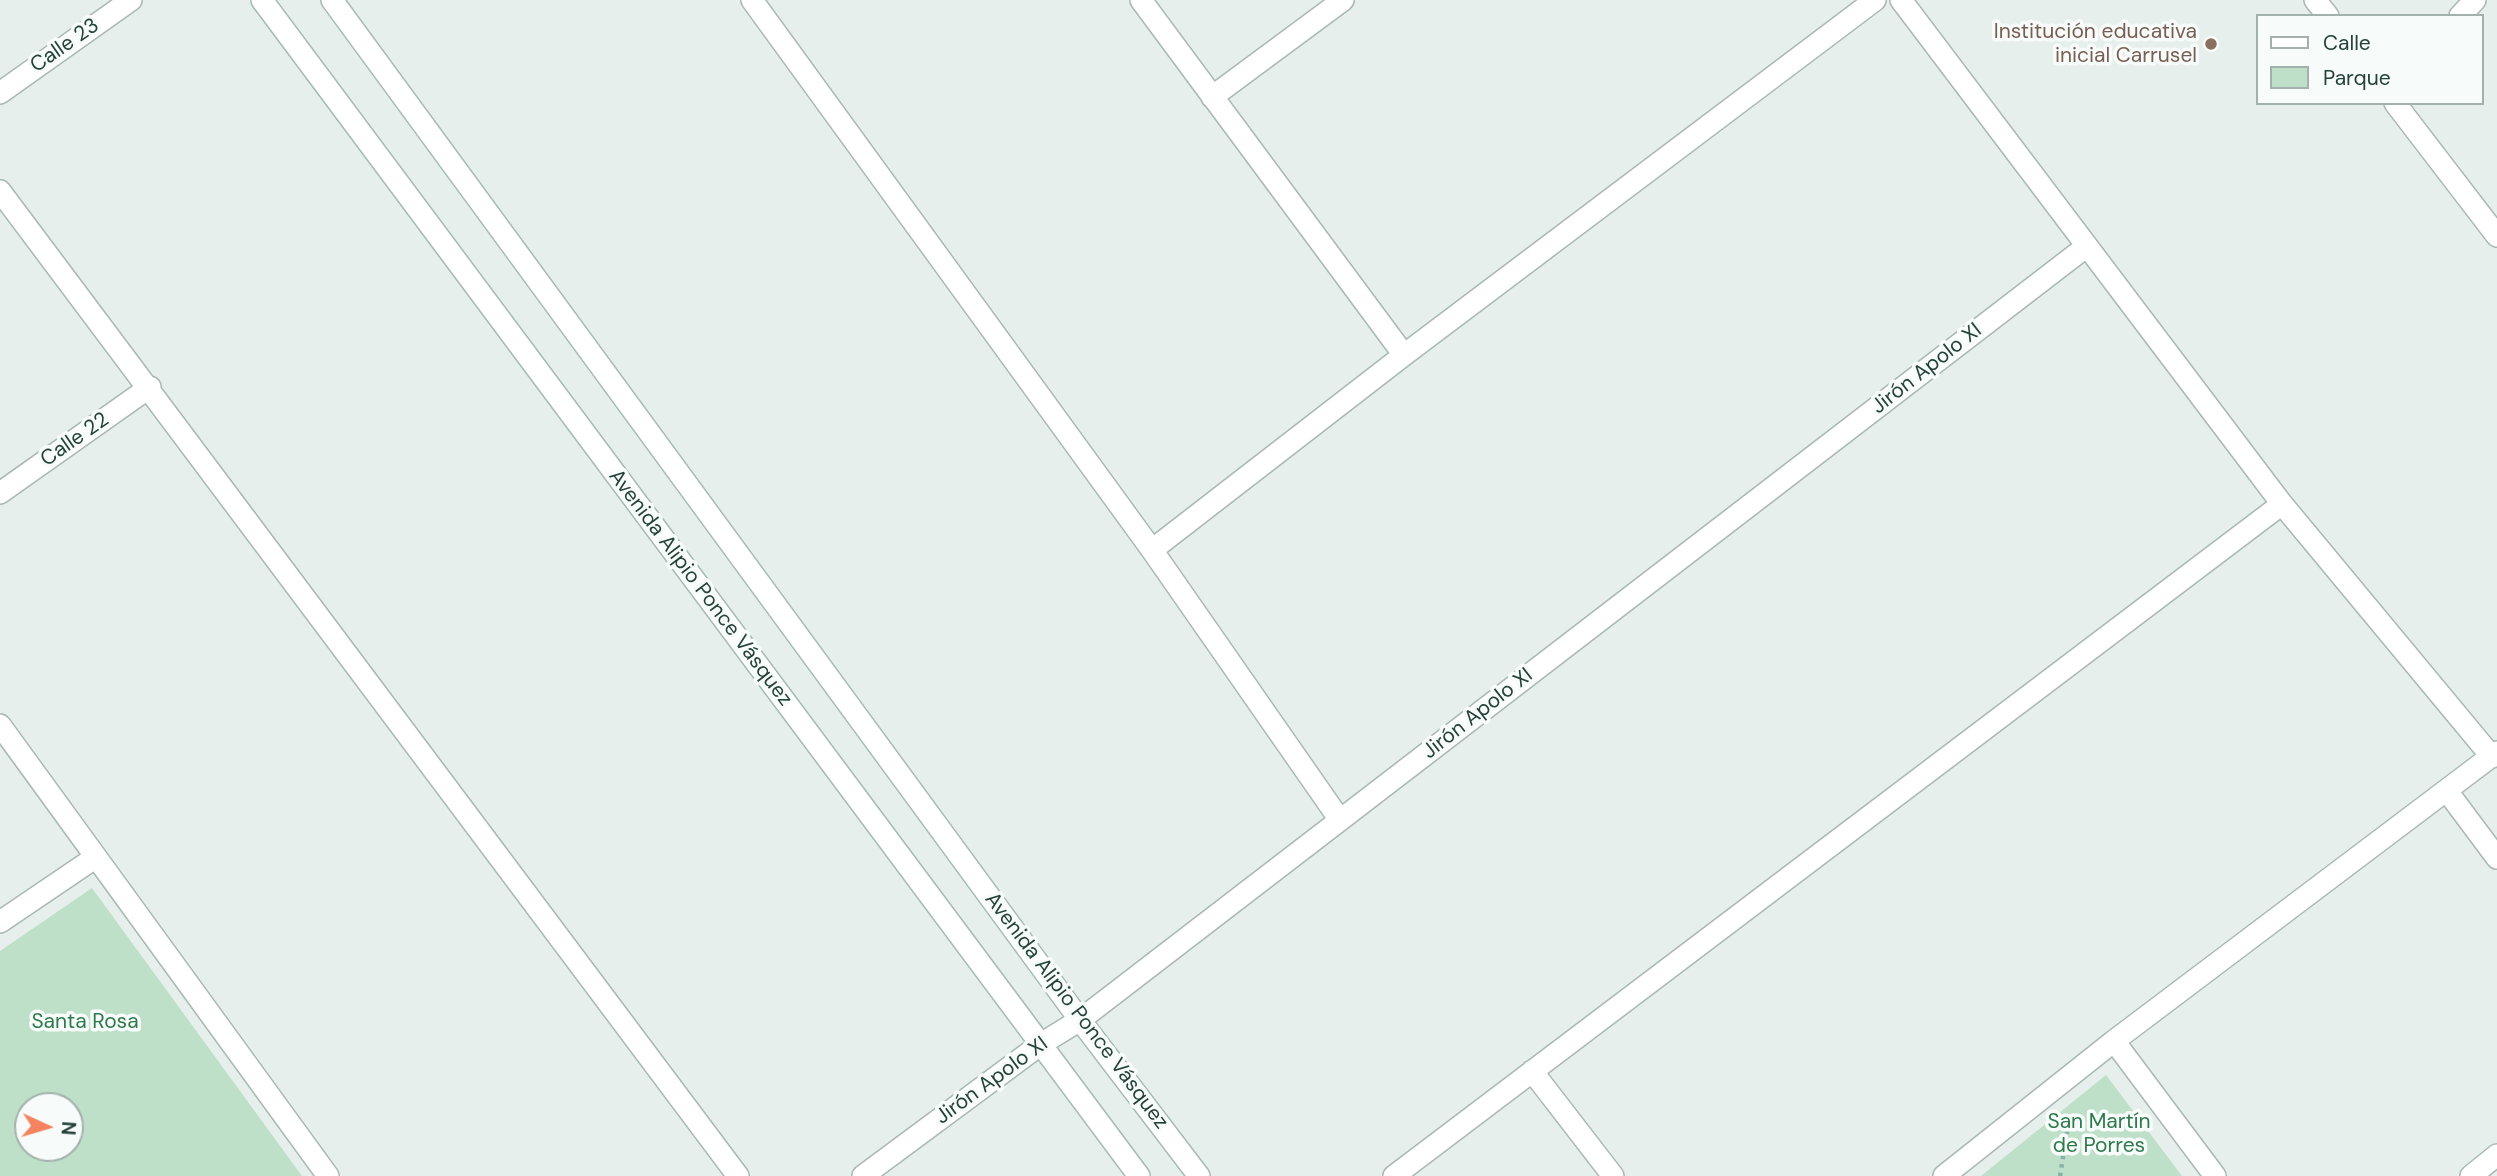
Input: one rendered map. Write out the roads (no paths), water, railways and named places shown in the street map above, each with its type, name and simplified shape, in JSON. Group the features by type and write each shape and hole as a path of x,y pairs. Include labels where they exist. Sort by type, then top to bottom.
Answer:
{"street":[{"name":"Calle 23","path":"0,93 131,0"},
{"name":"Avenida Alipio Ponce Vásquez","path":"262,0 1139,1176"},
{"name":"Avenida Alipio Ponce Vásquez","path":"332,0 1080,1020 1199,1176"},
{"path":"752,0 1152,550 1340,820"},
{"path":"1141,0 1404,355"},
{"path":"1212,97 1343,0"},
{"path":"1152,550 1404,355 1875,0"},
{"path":"1901,0 2282,504 2494,755 2114,1041 1944,1176"},
{"path":"2315,0 2326,14"},
{"path":"2462,14 2475,0"},
{"path":"2397,105 2497,236"},
{"path":"0,191 738,1176"},
{"name":"Jirón Apolo XI","path":"863,1176 1041,1044 1080,1020 2087,246"},
{"name":"Calle 22","path":"0,493 149,387"},
{"path":"1394,1176 2282,504"},
{"path":"0,724 328,1176"},
{"path":"2447,791 2497,858"},
{"path":"0,922 96,857"},
{"path":"2114,1041 2215,1176"},
{"path":"1532,1071 1613,1176"},
{"path":"2471,1176 2497,1155"}],"place":[{"name":"Institución educativa inicial Carrusel","path":"2211,44"}],"park label":[{"name":"Santa Rosa","path":"85,1022"},
{"name":"San Martín de Porres","path":"2099,1134"}]}
